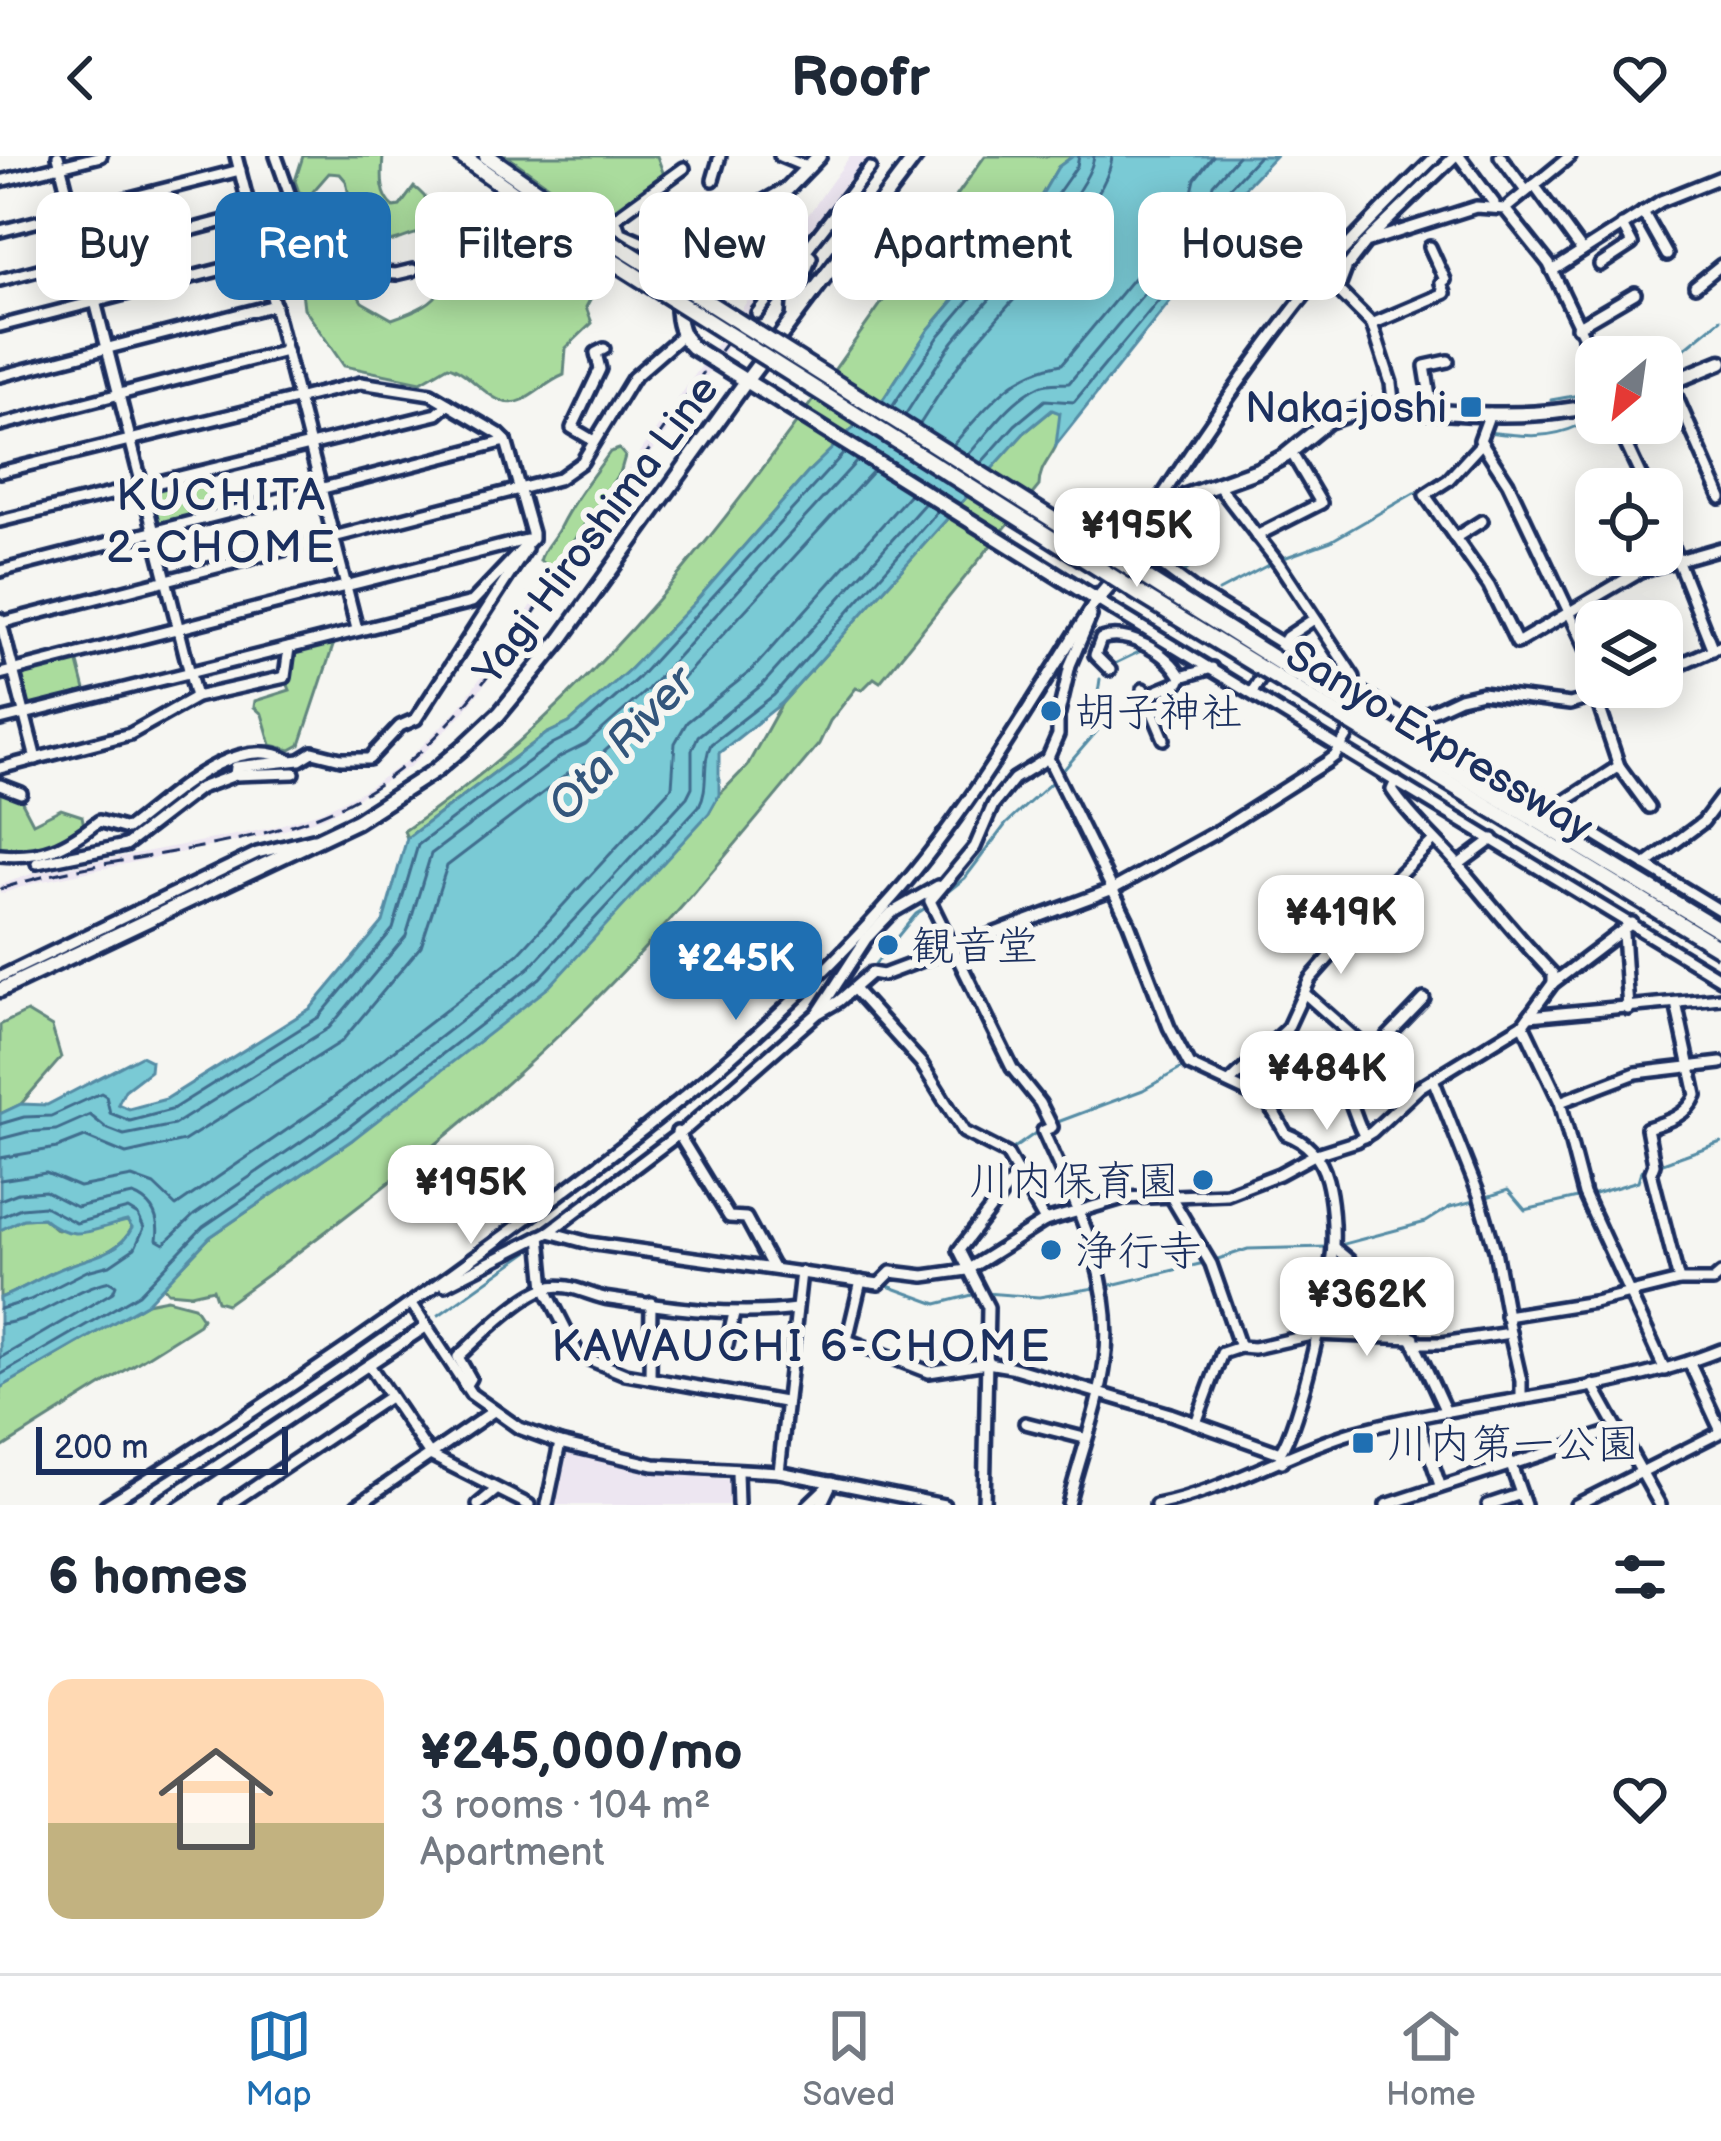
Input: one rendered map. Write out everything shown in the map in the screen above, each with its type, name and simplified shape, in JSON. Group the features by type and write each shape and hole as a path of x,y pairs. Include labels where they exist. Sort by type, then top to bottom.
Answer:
{"highway":[{"name":"Sanyo Expressway","path":"462,156 519,192"},
{"name":"Sanyo Expressway","path":"487,156 532,192"},
{"name":"Sanyo Expressway","path":"615,253 1721,931"},
{"name":"Sanyo Expressway","path":"615,254 1200,632 1721,949"}],"main road":[{"path":"782,192 819,156"},
{"name":"Yagi Hiroshima Line","path":"0,990 382,807 436,770 499,714 561,639 916,156"},
{"path":"679,300 681,336 1094,598 1186,496 1258,470 1348,412 1368,407 1490,413 1575,410"},
{"path":"1683,378 1721,362"}],"street":[{"path":"0,182 59,161 100,156"},
{"path":"236,156 246,192"},
{"path":"276,156 300,212 333,224 383,272 413,270"},
{"path":"712,180 720,156"},
{"path":"780,156 809,168"},
{"path":"1346,250 1436,156"},
{"path":"1394,409 1391,383 1372,324 1338,290 1348,264 1457,156 1494,203"},
{"path":"1500,156 1582,250"},
{"path":"1476,207 1505,209 1567,157"},
{"path":"59,161 67,192"},
{"path":"650,192 684,167"},
{"path":"808,244 870,168"},
{"path":"154,192 240,170"},
{"path":"1552,271 1643,212 1721,177"},
{"path":"1366,242 1526,190"},
{"path":"639,200 615,218 620,232 639,240"},
{"path":"1505,209 1552,271 1582,336"},
{"path":"1643,212 1667,254"},
{"path":"0,231 36,222"},
{"path":"1600,265 1631,244 1622,225"},
{"path":"1372,324 1445,293 1441,283 1445,280 1430,247"},
{"path":"1695,286 1721,265"},
{"path":"0,280 36,271"},
{"path":"0,326 215,271"},
{"path":"1577,327 1634,293"},
{"path":"273,300 357,628"},
{"path":"757,313 766,300"},
{"path":"792,320 795,300"},
{"path":"106,1505 412,1304 592,1172 712,1076 831,965 895,895 963,805 1190,452 1303,300"},
{"path":"95,302 196,697"},
{"path":"0,376 274,304"},
{"path":"36,759 0,621 572,472 633,378 681,336"},
{"path":"594,441 572,428 600,369 596,353 604,350"},
{"path":"0,425 286,351"},
{"path":"1432,410 1425,366 1448,362"},
{"path":"0,472 362,383 431,394 506,441 532,539 416,719 400,726 369,759 313,752 293,767 236,767 235,775 200,788 126,845 37,863"},
{"path":"0,520 437,414 448,404"},
{"path":"1490,413 1482,428 1482,442 1508,483 1575,624"},
{"path":"1683,420 1721,498"},
{"path":"0,571 506,441"},
{"path":"1482,442 1448,479 1425,495 1489,586 1517,643 1631,576"},
{"path":"1256,536 1321,503 1291,452"},
{"path":"1217,484 1354,676 1352,687"},
{"path":"1455,538 1482,521"},
{"path":"0,674 532,539"},
{"path":"0,720 472,602 532,539"},
{"path":"497,548 506,554 505,564"},
{"path":"1683,559 1721,548"},
{"path":"1141,550 1184,584 1721,910"},
{"path":"1683,567 1717,648 1683,663"},
{"path":"1094,598 1721,979"},
{"path":"1068,1505 1106,1358 1104,1286 1079,1212 1043,1131 1052,1126 1012,1069 930,902 975,848 993,805 1014,779 1048,758 1058,735 1070,665 1094,598"},
{"path":"1252,692 1282,644 1314,619"},
{"path":"1110,670 1095,655 1101,639 1112,636 1159,652 1173,662 1179,682 1144,692 1160,737"},
{"path":"0,768 130,734 196,697 285,677 289,648"},
{"path":"1180,676 1212,668"},
{"path":"1408,722 1482,693 1575,702"},
{"path":"423,1296 544,1234 705,1113 871,973 884,975 1113,889 1218,831 1327,762 1370,698"},
{"path":"1606,708 1619,766 1649,807"},
{"path":"0,855 35,854 67,846 99,821 128,829 210,766 256,754 283,755 293,767"},
{"path":"1048,758 1113,889 1189,1065 1268,1102 1286,1134 1316,1154 1328,1181 1333,1247 1310,1366 1281,1458"},
{"path":"1519,855 1551,808 1619,766"},
{"path":"1396,781 1392,790 1553,974 1553,983"},
{"path":"0,785 21,793"},
{"path":"1645,865 1703,822 1721,798"},
{"path":"0,977 257,853 325,838"},
{"path":"1459,865 1493,839"},
{"path":"1229,1083 1287,1030 1310,979 1357,926 1372,901 1433,842"},
{"path":"818,1013 866,939 891,913 957,873"},
{"path":"1657,937 1686,890"},
{"path":"544,1234 879,1284 891,1272 924,1276 967,1270 1045,1222 1123,1198 1226,1193 1365,1137 1433,1079 1526,1020 1553,983 1632,923"},
{"path":"1623,933 1628,1009"},
{"path":"854,988 921,1063 964,1132 1007,1154 1045,1222"},
{"path":"1304,993 1372,1053"},
{"path":"1526,1020 1721,998"},
{"path":"1342,1084 1424,999"},
{"path":"1676,1003 1696,1095 1672,1121 1647,1128 1652,1172 1679,1281"},
{"path":"1526,1020 1560,1102 1584,1194 1665,1370"},
{"path":"1560,1102 1636,1073 1721,1063"},
{"path":"1272,1110 1324,1075 1342,1084 1365,1137"},
{"path":"1433,1079 1495,1250 1521,1398"},
{"path":"677,1132 729,1217 746,1218 773,1268"},
{"path":"984,1505 988,1307 960,1247 1016,1176"},
{"path":"1170,1195 1211,1264 1240,1347"},
{"path":"544,1234 544,1288 580,1354 625,1374 784,1402"},
{"path":"1333,1247 1382,1292 1415,1340 1447,1412"},
{"path":"779,1472 801,1272"},
{"path":"1506,1316 1679,1281 1713,1281 1721,1274"},
{"path":"861,1281 847,1340 929,1372 987,1363 1196,1423 1281,1458"},
{"path":"465,1387 470,1378 458,1357 490,1326 544,1288 734,1313 796,1309"},
{"path":"650,1377 651,1303"},
{"path":"412,1304 465,1387 519,1428 654,1466 779,1472 944,1505"},
{"path":"727,1345 734,1313"},
{"path":"158,1505 427,1326"},
{"path":"1196,1423 1222,1353 1240,1347 1315,1334 1442,1343 1510,1333"},
{"path":"1156,1505 1218,1489 1281,1458 1352,1433 1665,1370 1721,1350"},
{"path":"1576,1505 1721,1432 1689,1363"},
{"path":"369,1365 430,1455 529,1505"},
{"path":"1593,1385 1660,1505"},
{"path":"228,1505 389,1397"},
{"path":"357,1505 492,1412"},
{"path":"1417,1418 1440,1485"},
{"path":"1025,1423 1084,1438"},
{"path":"1386,1505 1617,1430"},
{"path":"548,1505 560,1442"},
{"path":"1488,1505 1523,1500 1510,1462"},
{"path":"737,1472 738,1505"},
{"path":"808,1505 832,1482"},
{"path":"821,1505 832,1482"},
{"path":"1218,1489 1222,1502"},
{"path":"478,1505 496,1490"}],"shaded area":[{"path":"850,156 880,156 847,192 832,192 832,210 808,241 808,215"},
{"path":"748,300 762,300 465,711 411,766 325,817 272,834 0,894 0,885 34,873 271,828 322,811 407,761 459,708"},
{"path":"567,1453 653,1472 735,1480 735,1505 552,1505"}],"green space":[{"path":"303,156 383,156 385,192 348,192 340,174 329,173 312,192 299,192 295,181"},
{"path":"507,156 657,156 664,175 648,192 639,192 637,201 615,213 615,192 558,192"},
{"path":"985,156 1073,156 1058,167 1043,192 960,192"},
{"path":"414,187 420,192 415,192 415,234 391,241 391,204 400,206"},
{"path":"303,300 361,300 392,319 432,300 590,300 586,307 592,323 566,348 564,375 512,403 493,397 448,366 421,382 344,366"},
{"path":"883,300 954,300 884,398 811,469 630,669 569,723 546,734 407,838 404,831 492,765 574,690 650,608 791,430"},
{"path":"1052,410 1060,412 1058,438 1039,486 880,682 874,678 862,690 856,688 819,744 735,845 588,1007 414,1163 227,1304 217,1301 213,1289 168,1292 163,1286 210,1237 352,1140 709,813 747,766 782,703 1024,433"},
{"path":"619,449 625,456 621,470 558,564 550,568 540,561 544,551 610,452"},
{"path":"206,476 216,511 163,524 157,520 150,494 155,488"},
{"path":"337,634 300,745 291,750 271,745 255,701 290,690 285,677 289,648"},
{"path":"77,659 86,694 33,707 29,704 25,673"},
{"path":"0,793 20,798 33,823 61,809 82,816 84,826 45,845 0,849"},
{"path":"27,1012 52,1027 61,1058 21,1104 0,1114 0,1025"},
{"path":"43,1218 57,1230 127,1221 132,1228 110,1250 0,1298 0,1230 23,1219"},
{"path":"167,1299 194,1306 202,1318 199,1324 0,1449 0,1388 147,1303"}],"water":[{"name":"Ota River","path":"1073,156 1275,156 1241,192 1138,192 1138,300 1171,300 1056,445 1060,413 1052,410 1024,433 782,703 719,753 719,795 709,813 549,987 352,1140 210,1237 147,1303 0,1388 0,1298 110,1250 132,1228 127,1221 74,1233 43,1218 23,1219 0,1230 0,1114 21,1104 47,1105 141,1056 151,1061 150,1071 125,1090 118,1104 129,1109 166,1099 311,1008 383,922 407,838 546,734 569,723 630,669 811,469 884,398 954,300 1114,300 1114,192 1043,192 1058,167"}],"waterway":[{"path":"1683,350 1721,319"},
{"path":"1551,400 1575,396"},
{"path":"1487,432 1545,435 1575,427"},
{"path":"1281,559 1331,541 1423,492"},
{"path":"1182,519 1204,556 1184,572"},
{"path":"1219,591 1272,563"},
{"path":"1112,665 1143,650"},
{"path":"1061,773 1098,730 1100,679"},
{"path":"936,901 965,878 1006,824 1054,780"},
{"path":"872,968 927,907"},
{"path":"1055,1123 1143,1090 1184,1067"},
{"path":"1368,1139 1397,1114"},
{"path":"990,1140 1010,1151 1037,1132"},
{"path":"1660,1164 1721,1142"},
{"path":"1591,1195 1638,1181 1641,1171 1649,1168"},
{"path":"1484,1198 1508,1190 1525,1210 1582,1197"},
{"path":"1340,1245 1426,1222 1450,1207 1478,1200"},
{"path":"439,1315 535,1247"},
{"path":"1215,1260 1248,1249 1328,1247"},
{"path":"1107,1286 1204,1263"},
{"path":"885,1285 937,1304 976,1294"},
{"path":"985,1293 1039,1297 1101,1287"}],"railway":[{"path":"720,351 868,156"},
{"path":"0,889 281,828 360,796 396,772 485,680 704,372"}],"place":[{"name":"Naka-joshi","path":"1471,407"},
{"name":"胡子神社","path":"1051,711"},
{"name":"観音堂","path":"888,945"},
{"name":"川内保育園","path":"1203,1180"},
{"name":"浄行寺","path":"1051,1250"},
{"name":"川内第一公園","path":"1363,1443"}],"district":[{"name":"KUCHITA 2-CHOME","path":"222,520"},
{"name":"KAWAUCHI 6-CHOME","path":"802,1345"}]}
